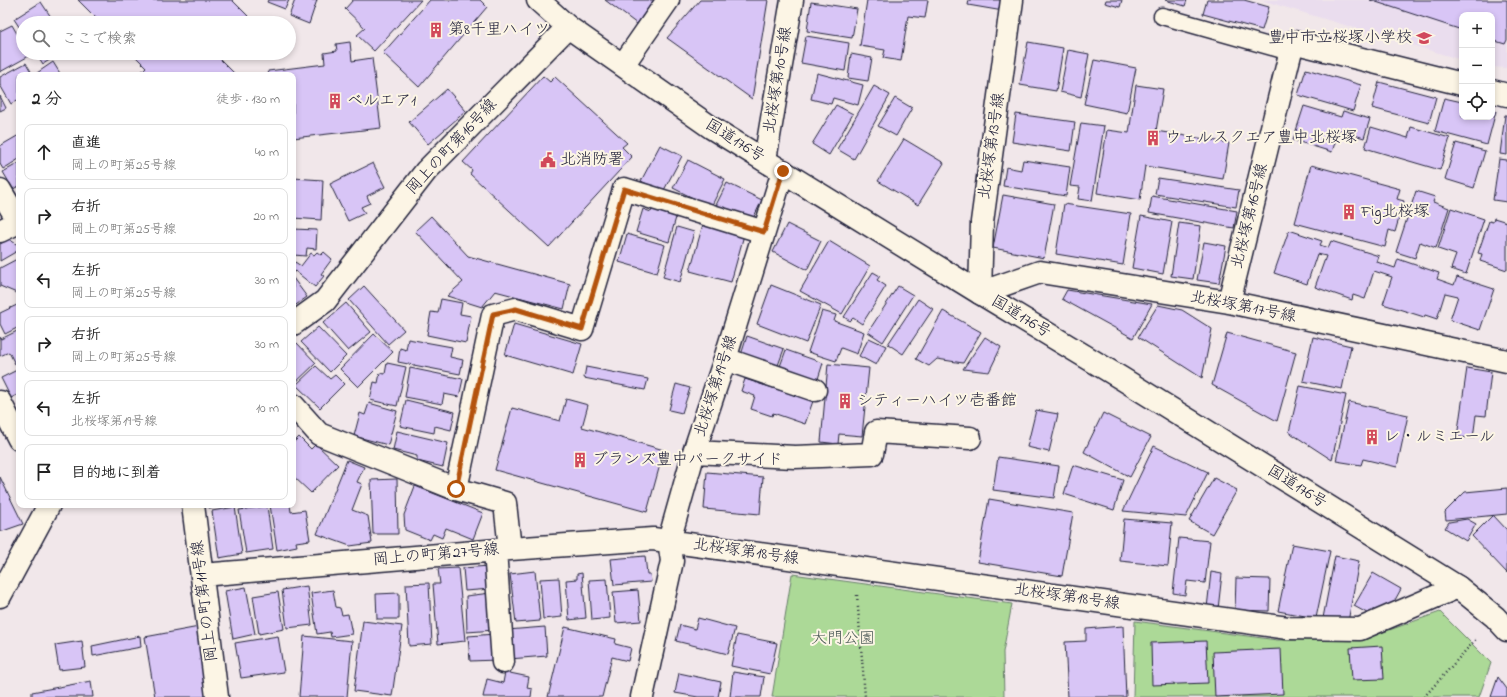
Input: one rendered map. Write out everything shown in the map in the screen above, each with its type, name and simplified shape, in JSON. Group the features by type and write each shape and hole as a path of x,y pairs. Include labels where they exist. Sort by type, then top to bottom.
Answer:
{"main road":[{"name":"国道176号","path":"538,0 568,27 712,128 1121,378 1458,587 1495,617 1507,630"},
{"path":"623,66 668,0"},
{"name":"北桜塚第10号線","path":"765,160 792,0"},
{"name":"北桜塚第13号線","path":"980,293 982,222 1012,0"},
{"name":"岡上の町第16号線","path":"296,322 326,301 426,170 568,27"},
{"path":"1290,52 1293,42 1459,83"},
{"name":"北桜塚第16号線","path":"1229,302 1290,52"},
{"path":"1495,92 1507,95"},
{"name":"北桜塚第19号線","path":"642,697 672,561 669,541 694,452 726,359 783,171"},
{"path":"456,489 493,314 516,309 582,329 624,189 764,232"},
{"path":"0,190 16,217"},
{"path":"0,231 16,223"},
{"name":"北桜塚第17号線","path":"980,293 1040,272 1229,302 1507,361"},
{"path":"726,359 815,390"},
{"path":"7,403 16,430"},
{"path":"296,408 319,434 456,489 505,503 502,550 502,662"},
{"path":"694,452 794,457 872,454 876,432 970,438"},
{"path":"0,596 47,508"},
{"name":"岡上の町第11号線","path":"193,508 217,697"},
{"name":"岡上の町第27号線","path":"202,575 653,539 669,541"},
{"name":"北桜塚第18号線","path":"669,541 1288,628 1360,629 1458,587"}],"lane":[{"path":"1162,16 1290,52"}],"path":[{"path":"857,593 865,697"},
{"path":"1424,697 1476,639"}],"shaded area":[{"name":"豊中市立桜塚小学校","path":"1261,0 1507,0 1507,68 1495,67 1495,12 1459,12 1459,59"}],"green space":[{"name":"大門公園","path":"792,574 1012,604 1003,652 1004,697 772,697"},
{"path":"1440,612 1491,663 1479,697 1133,697 1135,621 1277,640 1364,639"}],"building":[{"path":"78,0 232,0 248,16 94,16"},
{"path":"268,0 289,0 285,9 267,2"},
{"path":"295,0 317,0 309,24 296,19 296,16 289,16"},
{"path":"353,0 421,0 374,51 357,35 365,28 345,9"},
{"name":"第8千里ハイツ","path":"430,0 480,0 487,7 419,87 383,53"},
{"path":"605,0 654,0 637,24"},
{"path":"700,0 768,0 752,99 667,38"},
{"path":"867,0 928,0 925,18 908,16 901,61 883,58 885,50 860,46"},
{"path":"969,0 1005,0 1003,11 968,5"},
{"path":"1106,0 1122,0 1120,7 1105,3"},
{"path":"1165,0 1187,0 1185,6"},
{"path":"1207,0 1244,0 1269,7 1262,30 1203,14"},
{"path":"1370,0 1507,0 1507,40 1505,44 1495,41 1495,12 1459,12 1459,29"},
{"path":"41,2 50,16 19,16"},
{"path":"811,2 857,9 852,38 807,31"},
{"path":"12,25 16,32 16,60 22,60 0,72 0,31"},
{"path":"806,36 849,43 845,71 801,63"},
{"name":"ベルエア1","path":"350,42 352,61 372,58 381,128 296,138 296,72 268,71 325,64 324,53 337,51 336,44"},
{"path":"1028,42 1063,48 1056,91 1020,85"},
{"path":"1068,50 1089,54 1081,97 1060,92"},
{"path":"851,54 872,58 868,81 848,78"},
{"path":"40,60 50,60 43,64"},
{"path":"139,60 221,60 233,72 141,72 146,67"},
{"path":"1094,60 1136,68 1127,113 1084,104"},
{"path":"53,62 59,72 38,72"},
{"path":"26,63 31,72 16,72 16,101 11,104 0,85 0,77"},
{"path":"1306,69 1361,85 1353,111 1298,95"},
{"path":"817,73 863,85 858,105 833,98 831,104 811,99"},
{"name":"北消防署","path":"543,76 550,82 555,77 627,143 622,147 632,157 549,247 470,174 472,170 463,162"},
{"path":"1379,82 1436,97 1429,123 1372,108"},
{"name":"ウェルスクエア豊中北桜塚","path":"1136,85 1163,89 1156,131 1229,143 1223,179 1145,166 1140,200 1097,193 1107,130 1129,133"},
{"path":"874,86 890,95 854,159 837,149"},
{"path":"447,89 466,111 428,144 409,122"},
{"path":"0,96 6,108 0,111"},
{"path":"895,98 912,108 896,136 878,126"},
{"path":"1444,98 1459,101 1459,120 1494,120 1487,145 1435,131"},
{"path":"836,105 853,114 829,155 812,144"},
{"path":"1304,106 1341,117 1343,111 1370,119 1364,138 1339,130 1332,152 1293,140"},
{"path":"1016,114 1075,122 1071,151 1012,142"},
{"path":"1505,115 1507,115 1507,155 1500,154"},
{"path":"1081,123 1104,126 1092,201 1078,199 1080,187 1070,186"},
{"path":"1371,127 1408,138 1411,127 1450,138 1440,170 1365,148"},
{"path":"16,137 16,161 3,169 0,164 0,146"},
{"path":"904,139 944,163 918,205 878,181"},
{"path":"1456,143 1485,151 1474,188 1445,179"},
{"path":"660,145 682,156 663,192 641,181"},
{"path":"1499,159 1507,160 1507,202 1493,200"},
{"path":"688,160 725,179 711,207 673,188"},
{"path":"1023,160 1070,167 1066,196 1003,186 1006,167 1021,170"},
{"path":"373,163 385,187 367,196 370,203 361,207 365,213 348,221 330,184"},
{"path":"16,165 16,188 13,189 3,172"},
{"name":"Fig北桜塚","path":"1311,165 1400,189 1397,199 1404,201 1395,232 1389,230 1385,247 1295,223"},
{"path":"296,178 323,180 321,220 296,218"},
{"path":"1158,178 1239,190 1236,207 1155,194"},
{"path":"727,183 762,200 750,225 715,207"},
{"path":"1416,191 1435,197 1433,202 1449,208 1436,248 1420,242 1415,258 1396,252"},
{"path":"1003,195 1054,204 1044,258 993,248"},
{"path":"1152,196 1237,211 1234,228 1149,213"},
{"path":"1064,204 1131,214 1123,265 1056,254"},
{"path":"653,207 677,214 669,242 636,232 643,209 651,212"},
{"path":"1451,208 1484,219 1466,274 1451,269 1456,255 1438,249"},
{"path":"431,216 468,256 570,284 564,309 495,291 482,307 447,296 463,282 415,231"},
{"path":"1141,216 1172,222 1163,274 1132,268"},
{"path":"1494,218 1507,222 1507,270 1480,261 1482,254 1478,253 1489,221 1493,222"},
{"path":"1179,223 1201,226 1193,279 1171,276"},
{"path":"703,224 744,235 731,282 690,271"},
{"path":"787,224 821,241 807,270 773,252"},
{"path":"677,227 694,232 680,282 663,277"},
{"path":"296,229 317,230 316,249 307,248 306,256 296,255"},
{"path":"1289,230 1322,241 1320,245 1328,248 1331,241 1379,256 1377,262 1395,268 1398,259 1439,273 1437,279 1454,285 1457,277 1494,289 1480,330 1450,320 1458,296 1445,293 1437,319 1425,315 1424,317 1383,304 1392,277 1374,271 1365,299 1353,295 1352,300 1315,287 1326,256 1317,254 1307,284 1274,273"},
{"path":"627,234 665,245 657,273 619,262"},
{"path":"9,239 16,244 16,252 0,261 0,244"},
{"path":"829,241 870,266 842,314 800,291"},
{"path":"1204,242 1226,246 1219,283 1197,280"},
{"path":"317,252 321,255 324,252 332,259 321,274 324,276 315,287 296,272 296,263 301,266 311,253 314,255"},
{"path":"16,260 16,293 0,286 0,268"},
{"path":"873,272 880,276 877,280 886,286 862,324 853,318 850,321 844,317"},
{"path":"296,282 307,297 296,305"},
{"path":"771,285 821,305 806,343 757,324"},
{"path":"364,286 404,330 388,344 349,300"},
{"path":"898,286 913,295 883,342 868,332"},
{"path":"1067,290 1152,304 1133,338 1062,299"},
{"path":"441,299 462,303 460,314 471,316 466,343 427,335 431,312 438,313"},
{"path":"918,299 933,309 903,354 888,344"},
{"path":"346,303 371,332 348,351 323,323"},
{"path":"16,305 16,328 5,334 0,324 0,313"},
{"path":"1158,305 1182,310 1212,329 1202,378 1138,337"},
{"path":"822,311 836,315 834,321 864,332 857,354 841,348 836,361 808,352"},
{"path":"943,311 981,332 963,363 937,359 929,366 916,359"},
{"path":"514,324 582,344 573,375 505,355"},
{"path":"318,327 346,356 330,372 301,342"},
{"path":"16,332 16,364 9,352 0,356 0,337 1,339"},
{"path":"1227,333 1296,352 1277,421 1212,385"},
{"path":"374,334 393,352 358,387 340,369"},
{"path":"747,336 784,349 777,368 741,355"},
{"path":"985,337 1001,347 989,372 963,369"},
{"path":"1313,337 1351,346 1342,389 1303,381"},
{"path":"869,338 886,346 876,365 859,356"},
{"path":"408,339 452,347 450,357 463,360 460,374 398,362 400,348 406,350"},
{"path":"297,343 316,363 296,382"},
{"path":"786,350 823,363 817,382 779,369"},
{"path":"387,363 406,367 397,406 370,400 374,382 378,383 380,373 385,374"},
{"name":"シティーハイツ壱番館","path":"828,364 869,368 862,436 839,434 838,444 821,442"},
{"path":"316,366 330,379 335,375 344,384 320,408 296,385"},
{"path":"586,367 648,379 645,390 584,378"},
{"path":"410,368 463,379 459,397 444,394 442,404 405,397"},
{"path":"1467,368 1491,372 1486,416 1476,415 1473,438 1457,437"},
{"path":"16,370 16,396 11,398 1,378"},
{"path":"745,379 813,401 805,424 773,413 772,416 751,409 755,396 741,391"},
{"path":"676,384 690,388 682,413 669,410"},
{"path":"1300,386 1346,395 1332,460 1289,432"},
{"name":"ブランズ豊中パークサイド","path":"566,399 588,405 582,427 664,450 647,512 495,470 512,408 560,421"},
{"path":"406,400 455,412 451,430 435,426 434,433 400,426"},
{"name":"レ・ルミエール","path":"1349,402 1408,415 1397,467 1363,459 1361,465 1336,461"},
{"path":"369,403 397,411 388,445 354,436 360,413 365,415"},
{"path":"1036,410 1058,414 1049,452 1027,447"},
{"path":"1103,413 1151,437 1130,477 1084,452"},
{"path":"397,431 448,443 443,467 417,461 417,456 393,450"},
{"path":"299,437 311,449 316,444 338,465 311,493 296,479 296,440"},
{"path":"1154,446 1208,472 1186,517 1123,511"},
{"path":"998,457 1059,466 1054,498 993,490"},
{"path":"347,460 364,467 357,482 362,484 352,510 368,516 372,543 350,546 317,534"},
{"path":"1073,465 1123,480 1114,510 1064,494"},
{"path":"707,472 763,477 760,514 704,509"},
{"path":"0,477 23,524 0,532"},
{"path":"1214,478 1237,490 1212,534 1189,521"},
{"path":"397,479 398,534 373,534 371,480"},
{"path":"415,486 483,513 473,539 446,528 442,538 433,534 430,540 405,530 404,515"},
{"path":"1507,488 1507,514 1446,520 1445,512 1465,492"},
{"path":"989,499 1073,513 1062,576 978,562"},
{"path":"235,508 242,554 219,558 212,511"},
{"path":"267,508 273,549 246,553 239,510"},
{"path":"270,508 290,508 291,512 305,510 310,540 296,542 297,546 277,550"},
{"path":"1493,515 1507,530 1507,573 1472,536"},
{"path":"1124,519 1172,523 1168,566 1120,561"},
{"path":"1467,519 1476,524 1466,541 1445,528 1449,522"},
{"path":"1179,538 1210,541 1205,583 1187,581 1185,595 1173,593"},
{"path":"1292,544 1330,551 1316,618 1278,611"},
{"path":"645,556 647,574 650,574 651,582 614,585 611,559"},
{"path":"1335,556 1359,561 1348,622 1323,618"},
{"path":"489,566 491,589 465,591 463,568"},
{"path":"458,568 465,641 438,644 433,584 440,584 438,569"},
{"path":"535,571 540,621 516,623 510,574"},
{"path":"1211,572 1222,574 1218,609 1207,608"},
{"path":"582,573 586,618 569,620 566,580 577,579 577,574"},
{"path":"1373,573 1401,589 1389,611 1382,607 1376,618 1354,606"},
{"path":"559,578 562,617 543,619 540,579"},
{"path":"1236,578 1270,579 1269,611 1235,610"},
{"path":"607,579 610,618 592,620 589,580"},
{"path":"429,583 432,644 409,646 406,584"},
{"path":"307,586 312,625 287,628 282,590"},
{"path":"246,587 255,634 233,639 225,591"},
{"path":"333,590 336,607 340,608 342,615 348,614 352,634 331,637 330,632 317,634 311,593"},
{"path":"638,590 641,621 616,623 613,592"},
{"path":"278,592 284,629 259,634 253,596"},
{"path":"399,593 399,619 377,619 376,594"},
{"path":"491,593 495,630 467,632 466,596"},
{"path":"698,618 735,628 728,654 676,641 680,625 695,629"},
{"path":"363,621 402,626 392,696 354,691"},
{"path":"1123,626 1126,697 1068,697 1065,642 1086,641 1086,629"},
{"path":"199,627 212,697 155,697 145,637"},
{"path":"545,627 547,656 509,659 507,630"},
{"path":"565,627 616,639 615,644 631,648 628,661 612,657 602,697 548,697"},
{"path":"495,634 497,660 470,661 468,636"},
{"path":"737,635 777,643 770,674 731,666"},
{"path":"140,636 141,647 93,656 92,646"},
{"path":"278,636 284,672 241,678 235,643"},
{"path":"304,636 352,641 347,697 299,697"},
{"path":"82,641 85,667 59,670 55,645"},
{"path":"1206,641 1208,683 1152,685 1151,643"},
{"path":"1382,646 1384,679 1352,680 1350,648"},
{"path":"1281,649 1283,694 1215,697 1213,652"},
{"path":"505,672 529,677 527,688 532,689 531,697 483,697 487,679 503,683"},
{"path":"733,672 764,677 761,697 730,697"},
{"path":"679,673 721,682 718,697 698,697 675,693"},
{"path":"1498,677 1507,689 1507,697 1491,697"},
{"path":"91,681 93,697 32,697 32,692"}],"place":[{"name":"第8千里ハイツ","path":"436,30"},
{"name":"豊中市立桜塚小学校","path":"1424,38"},
{"name":"ベルエア1","path":"335,101"},
{"name":"ウェルスクエア豊中北桜塚","path":"1153,138"},
{"name":"北消防署","path":"548,160"},
{"name":"Fig北桜塚","path":"1349,212"},
{"name":"シティーハイツ壱番館","path":"845,401"},
{"name":"レ・ルミエール","path":"1372,437"},
{"name":"ブランズ豊中パークサイド","path":"580,460"}],"route":[{"path":"456,489 493,314 516,309 582,329 624,189 764,232 783,171"}]}
